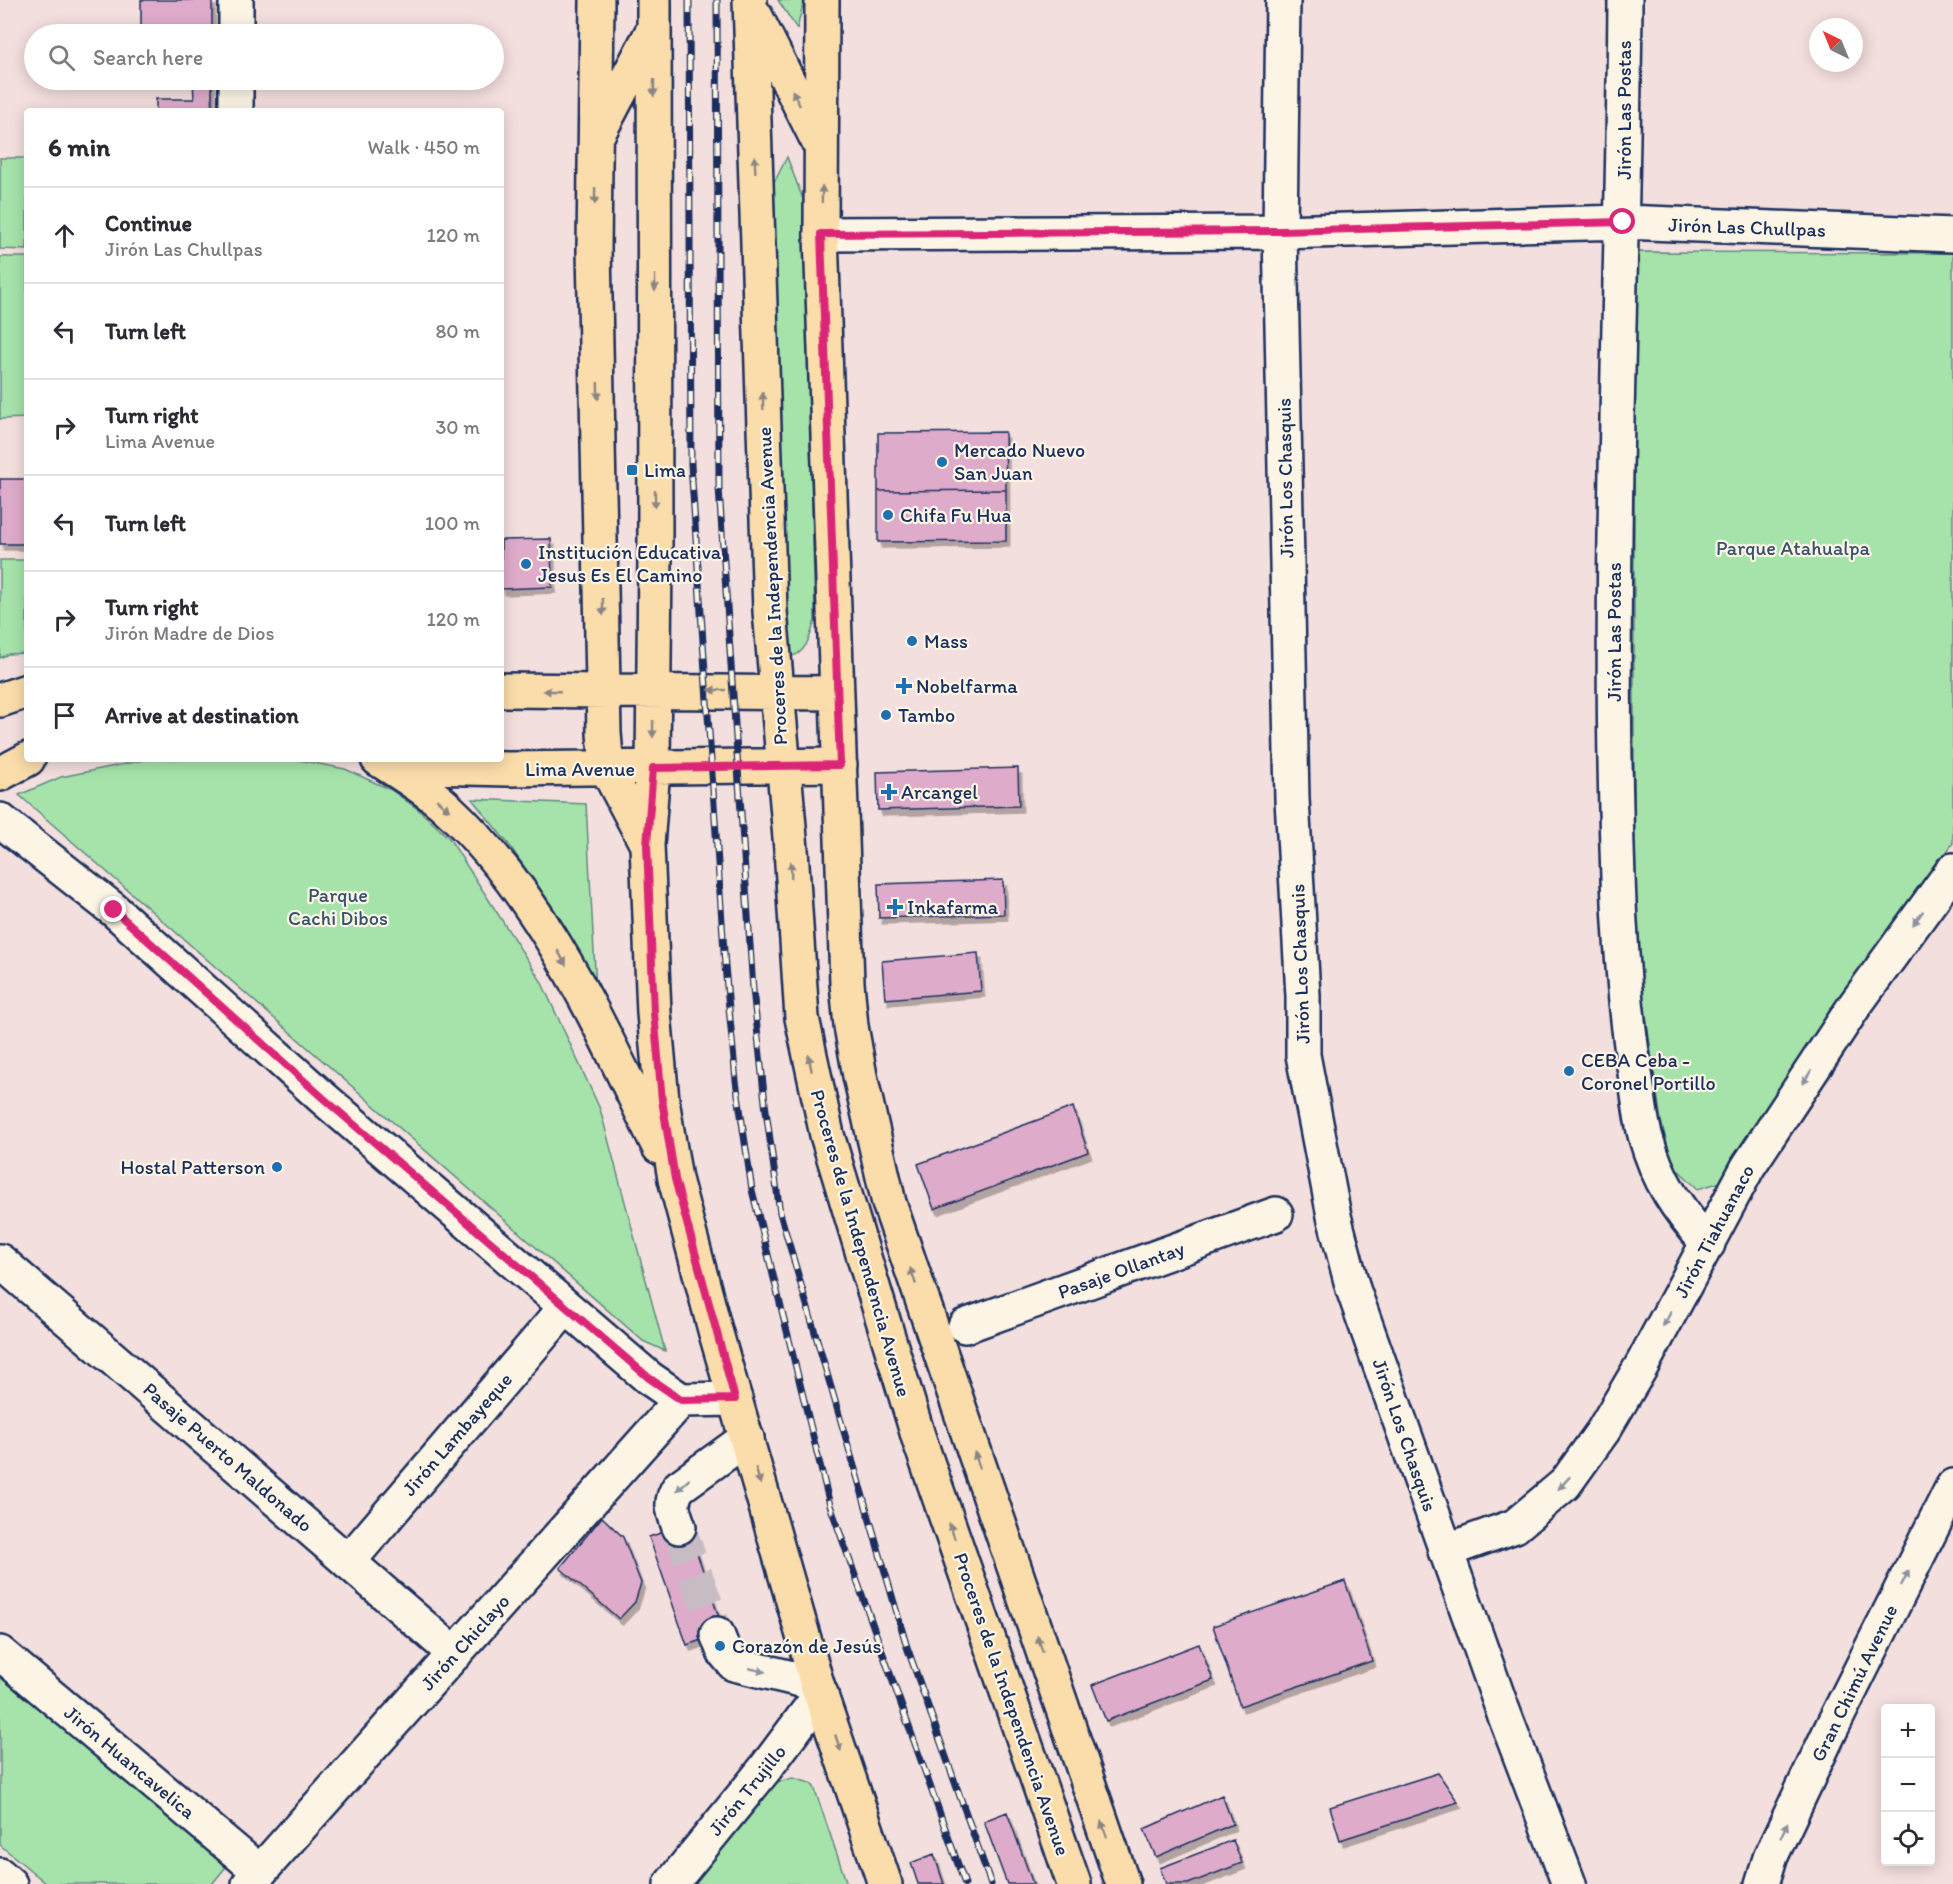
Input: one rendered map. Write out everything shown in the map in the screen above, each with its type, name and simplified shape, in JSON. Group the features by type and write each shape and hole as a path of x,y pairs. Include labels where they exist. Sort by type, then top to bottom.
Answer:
{"main road":[{"path":"597,0 594,249 603,583 602,692 607,770 647,845"},
{"name":"Proceres de la Independencia Avenue","path":"822,0 821,234 836,693 850,1026 874,1147 900,1236 1123,1884"},
{"path":"750,3 822,150"},
{"name":"Proceres de la Independencia Avenue","path":"750,3 770,599 775,690 802,1018 826,1135 919,1439 1074,1884"},
{"path":"597,138 654,15"},
{"path":"654,15 654,690 653,768 647,845 654,1013 662,1100 675,1179 735,1399 819,1689 885,1884"},
{"path":"504,690 602,692 775,690 836,693"},
{"path":"0,700 24,692"},
{"path":"0,774 24,761"},
{"path":"383,762 417,784 473,834 551,938 601,1028 675,1179"},
{"name":"Lima Avenue","path":"406,762 427,767 607,770 840,765"}],"street":[{"path":"236,0 236,24"},
{"name":"Jirón Los Chasquis","path":"1283,0 1280,231 1292,799 1303,996 1303,1055 1334,1216 1353,1289 1445,1551 1569,1884"},
{"name":"Jirón Las Postas","path":"1625,0 1623,222 1613,627 1617,865 1627,1024 1645,1134 1661,1182 1680,1212 1708,1244"},
{"path":"236,90 237,108"},
{"name":"Jirón Las Chullpas","path":"821,234 1280,231 1623,222 1953,235"},
{"path":"0,820 114,910 323,1098 649,1378 681,1400 735,1399"},
{"name":"Jirón Tiahuanaco","path":"1445,1551 1515,1526 1565,1484 1608,1422 1754,1157 1855,1005 1953,870"},
{"name":"Pasaje Ollantay","path":"965,1326 1276,1214"},
{"name":"Pasaje Puerto Maldonado","path":"0,1261 455,1654"},
{"name":"Jirón Lambayeque","path":"348,1562 566,1307"},
{"name":"Jirón Chiclayo","path":"255,1878 681,1400"},
{"path":"679,1527 672,1507 673,1497 679,1487 747,1438"},
{"name":"Gran Chimú Avenue","path":"1762,1884 1770,1858 1832,1727 1953,1486"},
{"path":"717,1634 724,1652 734,1664 819,1689"},
{"name":"Jirón Huancavelica","path":"0,1653 255,1878"},
{"name":"Jirón Trujillo","path":"671,1884 764,1770 819,1689"},
{"path":"0,1875 10,1884"}],"green space":[{"path":"778,0 804,0 797,29"},
{"path":"787,157 804,202 815,620 803,649 794,656 788,656 786,651 774,183"},
{"path":"0,158 24,158 24,250 0,249"},
{"name":"Parque Atahualpa","path":"1634,252 1953,253 1953,843 1837,1004 1724,1181 1698,1189 1673,1165 1661,1121 1634,933"},
{"path":"0,257 24,257 24,418 0,419"},
{"path":"0,560 24,560 24,653 8,654 0,658"},
{"name":"Parque Cachi Dibos","path":"134,762 309,762 345,769 391,790 419,810 449,838 541,981 600,1109 665,1351 643,1341 19,795 61,777"},
{"path":"472,799 586,804 596,989 565,927 510,846"},
{"path":"0,1668 229,1863 212,1884 47,1884 0,1845"},
{"path":"793,1778 810,1783 814,1787 847,1884 689,1884 774,1783"}],"building":[{"path":"141,0 212,0 212,24 141,24"},
{"path":"194,90 212,90 212,108 156,108 156,99 194,99"},
{"name":"Mercado Nuevo San Juan","path":"1005,432 1006,490 878,491 878,433"},
{"path":"0,479 24,479 24,544 0,544"},
{"path":"1006,490 1006,541 878,542 878,491"},
{"name":"Institución Educativa Jesus Es El Camino","path":"551,539 552,587 504,589 504,540"},
{"path":"1018,768 1019,806 878,810 877,772"},
{"path":"1003,880 1004,914 879,918 878,884"},
{"path":"978,953 981,991 885,999 882,961"},
{"path":"1073,1107 1088,1152 934,1209 918,1164"},
{"path":"602,1517 623,1537 641,1583 635,1602 619,1619 560,1568"},
{"path":"687,1524 724,1632 687,1645 649,1537"},
{"path":"1345,1581 1372,1661 1240,1706 1213,1626"},
{"path":"1199,1644 1213,1680 1106,1721 1092,1685"},
{"path":"1438,1773 1458,1802 1340,1840 1330,1807"},
{"path":"1222,1795 1233,1824 1156,1857 1144,1829"},
{"path":"1007,1812 1033,1884 1007,1884 990,1838 984,1821"},
{"path":"1233,1840 1242,1863 1188,1884 1166,1884 1160,1868"},
{"path":"934,1854 944,1884 918,1884 911,1863"}],"tunnel":[{"path":"679,1527 717,1634"}],"railway":[{"path":"689,0 691,465 725,966 736,1081 752,1190 830,1505 965,1884"},
{"path":"717,0 719,488 753,989 780,1213 907,1647 991,1884"}],"place":[{"name":"Mercado Nuevo San Juan","path":"942,462"},
{"name":"Lima","path":"632,470"},
{"name":"Chifa Fu Hua","path":"888,515"},
{"name":"Institución Educativa Jesus Es El Camino","path":"526,564"},
{"name":"Mass","path":"912,641"},
{"name":"Nobelfarma","path":"904,686"},
{"name":"Tambo","path":"886,715"},
{"name":"Arcangel","path":"889,792"},
{"name":"Inkafarma","path":"895,907"},
{"name":"CEBA Ceba - Coronel Portillo","path":"1569,1071"},
{"name":"Hostal Patterson","path":"277,1167"},
{"name":"Corazón de Jesús","path":"720,1646"}],"route":[{"path":"114,910 323,1098 649,1378 681,1400 735,1399 675,1179 662,1100 654,1013 647,845 653,768 840,765 832,606 821,234 1280,231 1623,222"}]}
